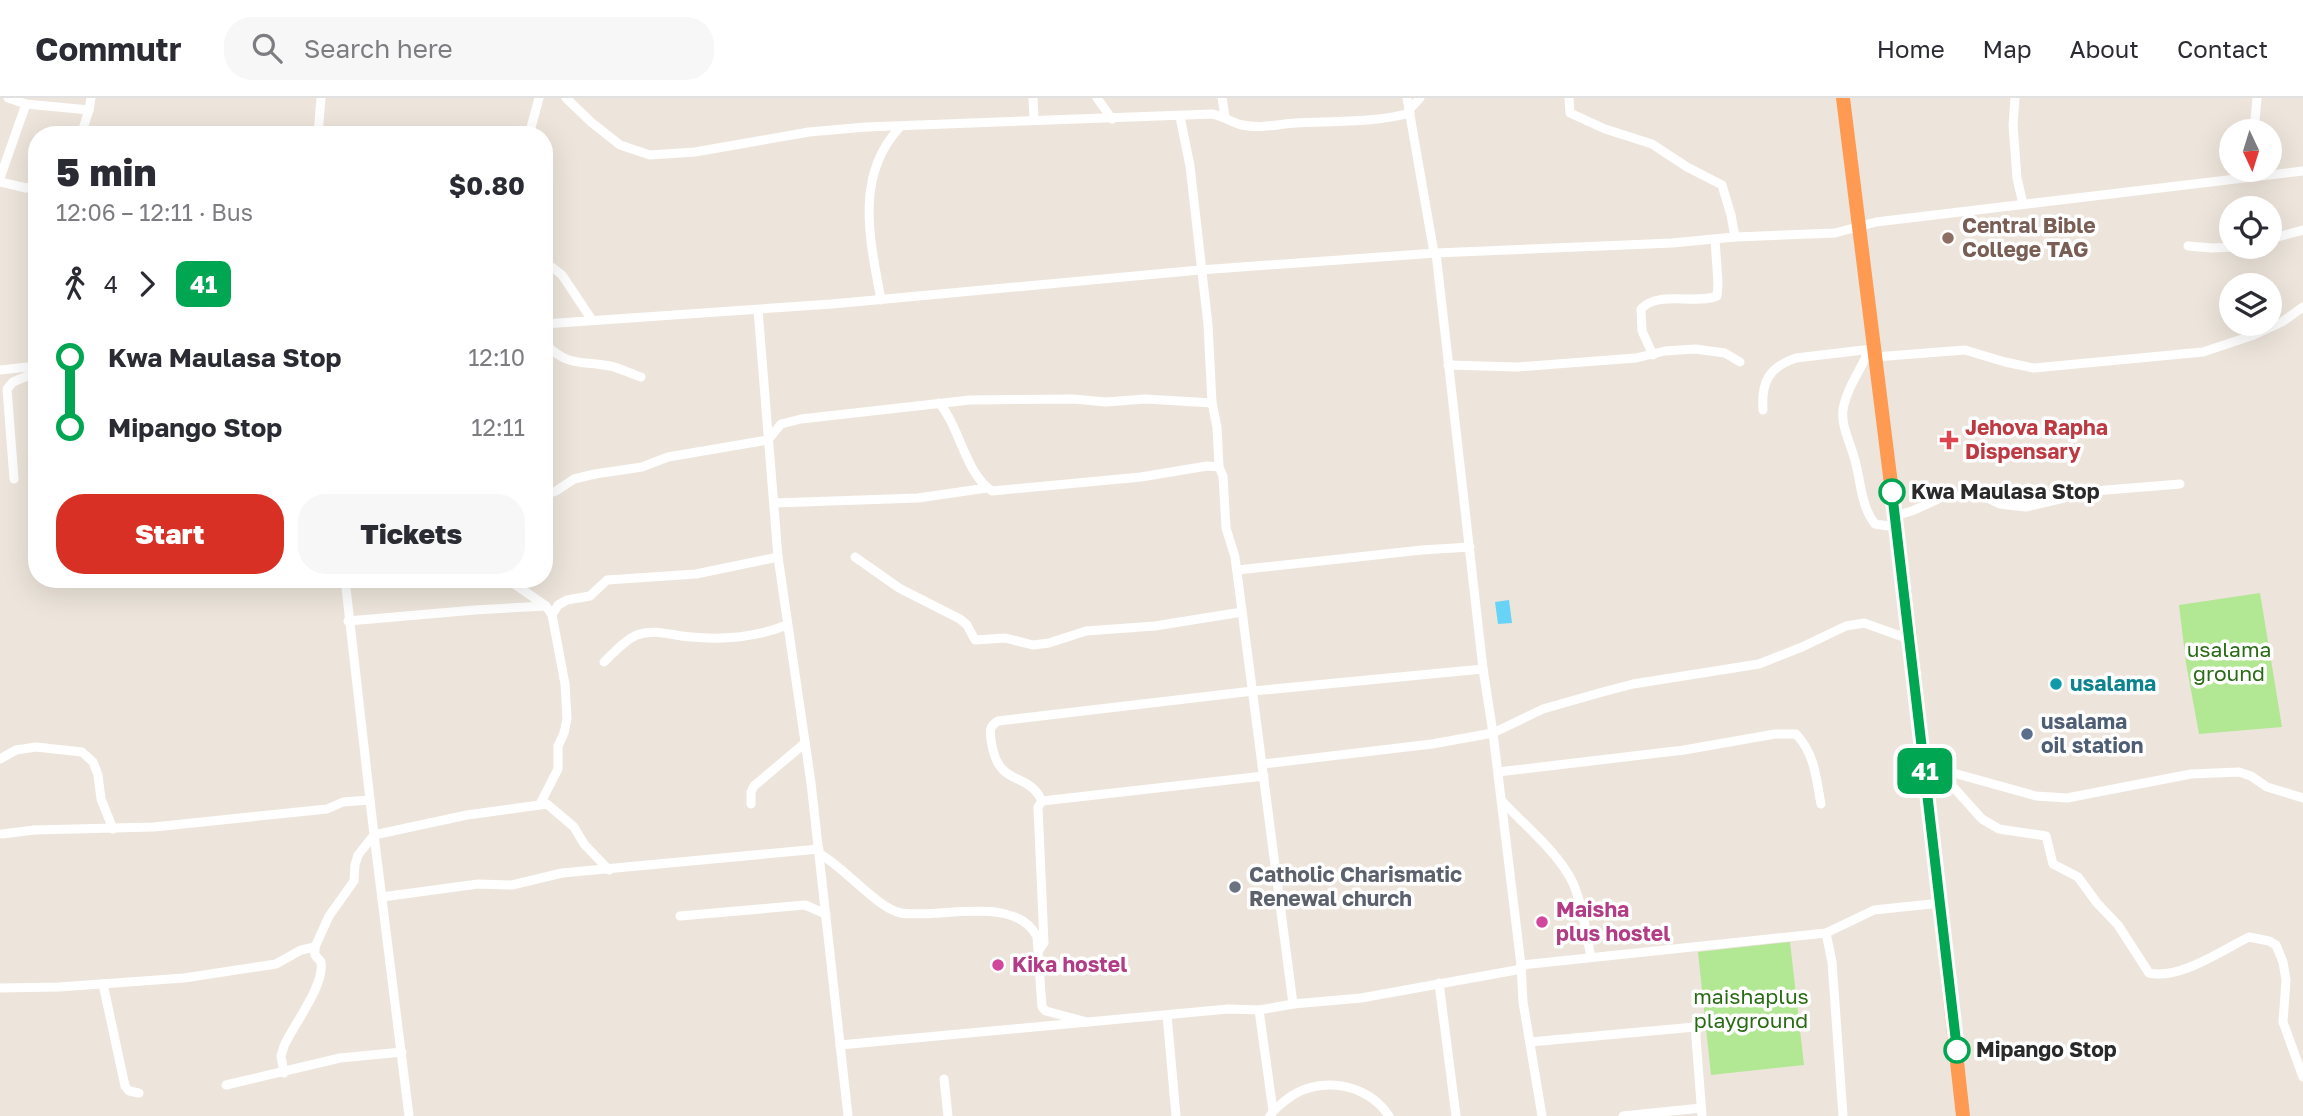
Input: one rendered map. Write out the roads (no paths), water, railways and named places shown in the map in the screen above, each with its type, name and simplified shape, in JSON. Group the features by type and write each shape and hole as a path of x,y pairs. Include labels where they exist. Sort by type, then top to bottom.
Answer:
{"highway":[{"path":"1843,98 1909,639 1931,767 1941,903 1963,1116"}],"street":[{"path":"8,98 26,104 89,110"},
{"path":"84,126 91,98"},
{"path":"319,126 321,98"},
{"path":"531,126 539,98"},
{"path":"566,98 620,145 650,155 695,152 809,132 1034,120 1212,114 1225,117 1239,125 1266,128 1392,118 1410,112 1420,98"},
{"path":"1033,98 1034,120"},
{"path":"1097,98 1112,119"},
{"path":"1222,98 1225,117"},
{"path":"1407,98 1435,253 1483,669 1522,967 1523,1002 1536,1095 1542,1116"},
{"path":"1569,98 1570,113 1605,129 1651,144 1722,185 1735,237"},
{"path":"2015,98 2013,125 2017,178 2023,204"},
{"path":"2255,119 2257,98"},
{"path":"26,104 0,180 28,188"},
{"path":"1180,117 1190,166 1208,325 1212,403 1217,427 1219,467 1223,476 1226,528 1237,570 1293,1004"},
{"path":"881,300 869,212 870,191 877,162 886,142 900,127"},
{"path":"2282,172 2303,171"},
{"path":"553,323 758,310 1200,270 1435,253 1835,233 1876,222 2219,178"},
{"path":"2282,236 2303,230"},
{"path":"1653,355 1642,331 1641,309 1646,304 1660,301 1717,296 1715,239"},
{"path":"2188,246 2219,248"},
{"path":"553,268 562,275 592,320"},
{"path":"1763,410 1763,388 1769,376 1785,362 1796,358 1872,352 1965,350 2034,368 2203,352 2283,322 2303,307"},
{"path":"758,310 778,557 827,914 848,1116"},
{"path":"2283,322 2303,318"},
{"path":"1448,365 1517,367 1636,358 1665,351 1703,349 1725,353 1740,362"},
{"path":"553,351 574,363 612,367 641,377"},
{"path":"1872,352 1847,396 1843,412 1864,502 1875,524 1895,522 1945,496 1983,496 2000,504 2026,508 2094,491 2180,484"},
{"path":"0,370 28,367"},
{"path":"14,479 7,389 13,382 28,376"},
{"path":"553,492 574,479 642,467 659,459 768,440 780,424 801,419 970,400 1073,399 1106,402 1145,399 1212,403"},
{"path":"939,403 947,412 960,444 987,488"},
{"path":"774,503 918,498 987,488 998,492 1151,476 1207,466 1219,467"},
{"path":"1237,570 1470,547"},
{"path":"552,615 558,605 567,600 590,596 607,580 696,574 778,557"},
{"path":"855,557 899,588 960,619 967,625 973,638 978,640 1005,638 1033,645 1049,643 1086,631 1155,626 1171,621 1242,612"},
{"path":"346,588 409,1116"},
{"path":"520,588 545,606 552,615 565,684 566,719 564,733 558,743 558,769 540,804"},
{"path":"348,621 464,610 545,606"},
{"path":"1263,764 1432,744 1493,733 1543,709 1610,690 1759,664 1846,626 1864,623 1909,639"},
{"path":"604,662 627,640 646,632 690,637 743,636 763,634 787,625"},
{"path":"1042,801 1032,786 1016,780 999,767 993,755 990,730 992,724 1011,719 1253,691 1483,669"},
{"path":"1498,772 1684,750 1775,734 1796,734 1807,746 1814,765 1821,804"},
{"path":"751,804 754,786 805,743"},
{"path":"0,760 16,750 36,747 82,752 93,762 98,775 101,799 113,829"},
{"path":"1931,767 2036,796 2067,798 2191,774 2239,772 2251,776 2267,787 2303,798"},
{"path":"1931,767 1982,819 1999,829 2046,836 2053,864 2078,877 2097,903 2121,928 2149,973 2169,972 2207,961 2249,937 2276,945 2283,962 2286,981 2283,1022 2303,1077"},
{"path":"1039,950 1044,943 1038,835 1038,807 1042,801 1264,776"},
{"path":"2,834 34,830 113,829 327,809 343,802 370,800"},
{"path":"1502,800 1554,856 1572,882 1582,909 1591,957"},
{"path":"284,1073 281,1056 284,1046 315,992 322,971 321,962 314,955 315,947 329,916 354,881 358,855 374,835 467,814 540,804 552,806 574,827 584,844 609,870"},
{"path":"382,897 470,885 512,885 548,875 756,853 819,851 841,867 853,881 888,908 898,912 913,914 995,911 1032,928 1039,950 1042,1007 1046,1011 1089,1023"},
{"path":"840,1045 1167,1014 1228,1009 1259,1010 1361,998 1522,967 1591,957 1826,933 1874,910 1941,903"},
{"path":"680,916 805,905 827,914"},
{"path":"1826,933 1832,962 1843,1116"},
{"path":"0,988 184,978 276,964 302,950 315,947"},
{"path":"1439,983 1456,1116"},
{"path":"103,984 125,1086 129,1091 139,1093"},
{"path":"1259,1010 1271,1113"},
{"path":"1167,1014 1176,1116"},
{"path":"1530,1042 1695,1026 1701,1112 1623,1116"},
{"path":"226,1085 341,1058 402,1052"},
{"path":"944,1079 948,1116"},
{"path":"1271,1113 1297,1091 1326,1084 1356,1088 1382,1105 1389,1116"}],"water":[{"path":"1509,600 1512,623 1498,624 1495,602"}],"place":[{"name":"Central Bible College TAG","path":"1948,238"},
{"name":"Jehova Rapha Dispensary","path":"1949,440"},
{"name":"Kwa Maulasa Stop","path":"1892,492"},
{"name":"usalama","path":"2056,684"},
{"name":"usalama oil station","path":"2027,734"},
{"name":"Catholic Charismatic Renewal church","path":"1235,887"},
{"name":"Maisha plus hostel","path":"1542,922"},
{"name":"Kika hostel","path":"998,965"},
{"name":"Mipango Stop","path":"1957,1050"}],"park label":[{"name":"usalama ground","path":"2229,662"},
{"name":"maishaplus playground","path":"1751,1009"}]}
